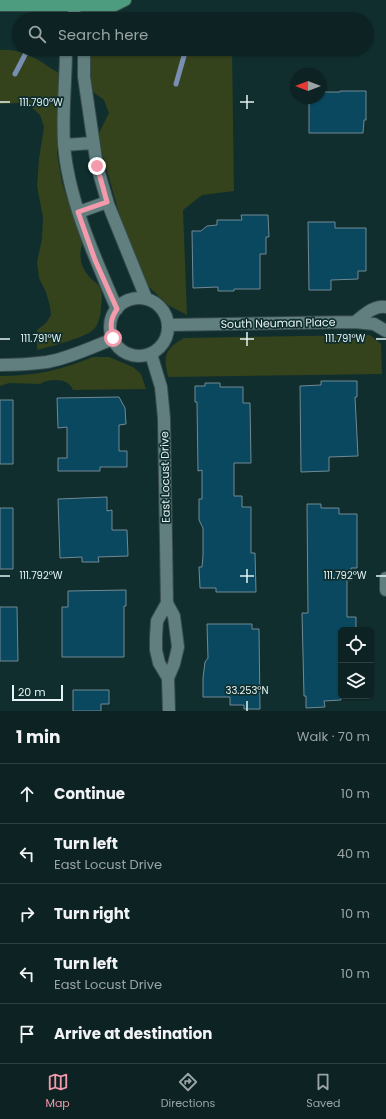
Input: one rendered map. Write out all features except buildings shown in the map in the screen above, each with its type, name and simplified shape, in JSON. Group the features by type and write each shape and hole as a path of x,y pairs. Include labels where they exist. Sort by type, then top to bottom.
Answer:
{"main road":[{"path":"0,5 74,2 116,6 125,0"}],"street":[{"path":"73,12 74,2"},
{"path":"74,2 77,12"},
{"path":"66,56 63,126 68,174 78,212 95,260 117,309"},
{"path":"84,56 84,77 97,166 107,202 146,298"},
{"path":"66,77 84,77"},
{"path":"64,144 93,143"},
{"path":"78,212 107,202"},
{"path":"138,298 146,298 161,308 166,316 168,334 159,349 151,354 133,356 118,346 113,338 111,323 113,316 122,303 138,298"},
{"path":"354,322 373,309 382,306 386,307"},
{"name":"South Neuman Place","path":"168,326 354,322 374,324 386,331"},
{"path":"0,365 49,362 74,354 113,338"},
{"name":"East Locust Drive","path":"151,354 161,387 164,418 167,603 174,616 178,647 174,664 168,678 169,711"},
{"path":"386,578 386,590"},
{"name":"East Locust Drive","path":"167,603 158,621 156,650 159,663 168,678"}],"green space":[{"path":"0,50 12,50 12,56 30,56 60,73 57,153 62,183 82,244 80,256 83,268 89,277 99,286 102,294 98,323 91,332 59,344 37,350 37,330 46,323 51,315 46,292 39,278 37,262 42,239 43,217 37,186 44,127 40,115 31,107 18,103 0,104"},
{"path":"91,56 232,56 234,191 202,195 183,210 187,315 168,305 148,286 121,220 102,153 99,133 109,113 104,100 93,92 90,74"},
{"path":"370,335 381,344 382,374 168,377 166,369 166,358 169,349 184,338"},
{"path":"93,357 109,357 133,367 141,374 146,389 73,390 67,383 58,380 40,384 9,383 0,386 0,376 25,375 48,371"}],"waterway":[{"path":"15,74 24,56"},
{"path":"176,84 184,56"}],"route":[{"path":"97,166 107,202 78,212 95,260 117,309 111,323 113,338"}]}
